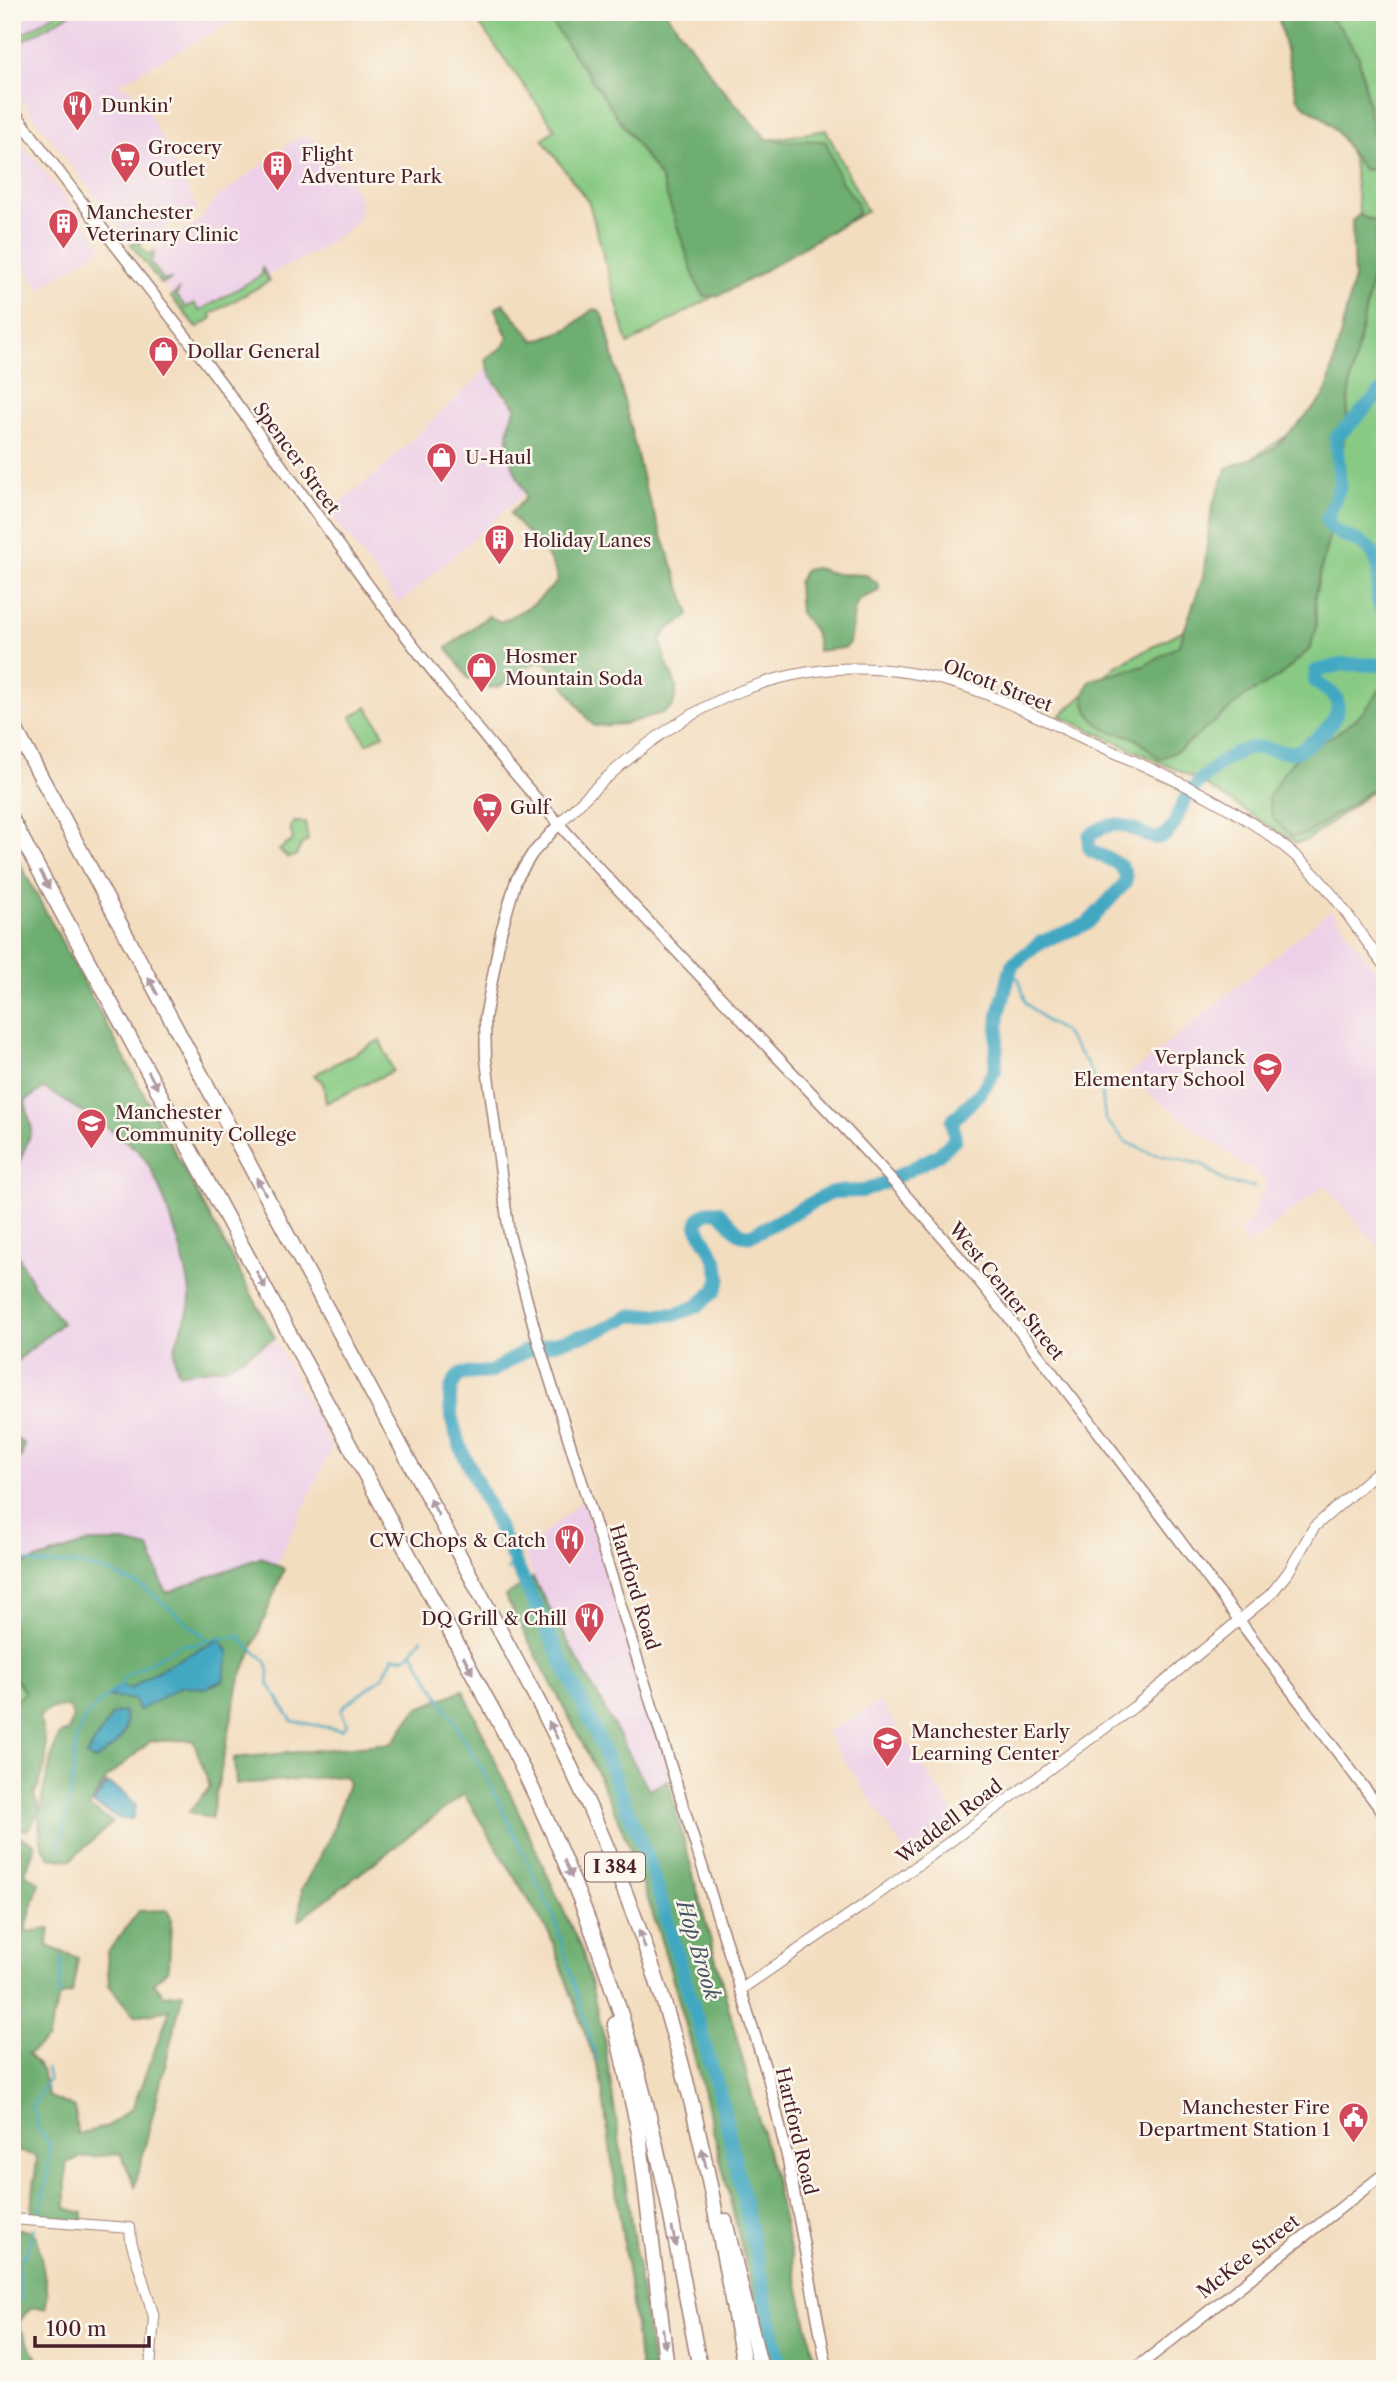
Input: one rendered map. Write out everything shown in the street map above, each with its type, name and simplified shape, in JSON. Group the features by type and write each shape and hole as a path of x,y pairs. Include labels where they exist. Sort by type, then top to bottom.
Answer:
{"highway":[{"name":"I 384","path":"12,723 540,1705 601,1833 665,2008 710,2185 745,2369"},
{"path":"12,740 74,839"},
{"name":"I 384","path":"12,820 530,1783 571,1876 610,1980 650,2122 700,2369"},
{"path":"610,1980 617,2035 639,2133 667,2369"},
{"path":"710,2185 728,2233 761,2369"}],"main road":[{"name":"Spencer Street","path":"12,108 220,382 419,655 560,823"},
{"name":"West Center Street","path":"560,823 885,1173 993,1297 1240,1619 1385,1815"},
{"name":"Hartford Road","path":"560,823 537,848 516,880 501,932 485,1018 486,1060 509,1234 542,1354 776,2107 827,2369"},
{"name":"McKee Street","path":"1135,2369 1385,2173"}],"street":[{"name":"Olcott Street","path":"560,823 644,746 700,708 759,683 842,669 897,671 962,686 1184,785 1261,829 1298,858 1323,884 1385,967"},
{"name":"Waddell Road","path":"740,1990 882,1892 1134,1707 1280,1584 1304,1539 1324,1516 1385,1465"},
{"path":"12,2219 130,2228 131,2241 154,2318 150,2369"}],"shaded area":[{"path":"12,12 250,12 116,85 120,88 122,85 137,95 134,99 148,111 198,210 142,239 140,247 149,256 157,247 200,221 215,200 290,143 306,135 329,152 358,195 361,210 356,223 319,250 267,276 269,281 211,314 212,318 197,328 12,88"},
{"path":"12,130 103,247 41,288 12,252"},
{"name":"U-Haul","path":"487,369 500,392 516,407 508,455 525,493 399,604 329,511 376,474"},
{"name":"Manchester Community College","path":"12,853 332,1447 244,1634 12,1627"},
{"name":"Verplanck Elementary School","path":"1331,910 1385,983 1385,1255 1325,1185 1248,1245 1238,1231 1251,1220 1267,1182 1127,1077"},
{"path":"584,1499 672,1779 650,1790 533,1578 524,1551"},
{"name":"Manchester Early Learning Center","path":"880,1702 961,1823 910,1860 826,1732"}],"green space":[{"path":"59,12 73,12 12,47 12,40"},
{"path":"471,12 657,12 756,142 826,130 867,211 628,344 589,203 542,139 555,129"},
{"path":"544,12 666,12 719,85 766,138 777,141 826,142 840,179 857,203 858,214 754,277 718,296 704,296 696,282 661,179"},
{"path":"1277,12 1323,12 1342,30 1359,57 1372,126 1375,163 1369,170 1364,170 1332,126 1297,97"},
{"path":"1293,12 1385,12 1385,782 1307,840 1296,843 1194,778 1060,716 1116,666 1195,624 1225,476 1327,409 1363,242 1353,161"},
{"path":"1359,215 1377,222 1373,273 1351,380 1336,507 1315,595 1316,626 1311,648 1280,676 1247,695 1181,749 1160,759 1138,740 1110,732 1095,721 1085,702 1087,687 1091,680 1144,666 1179,645 1203,577 1212,507 1227,468 1274,449 1323,398 1354,278 1352,221"},
{"path":"142,239 140,247 150,256 153,251 155,254 150,262 164,280 172,279 161,284 131,244"},
{"path":"262,267 269,281 211,314 212,318 197,328 171,297 180,289 176,295 186,308 194,303 199,311 262,275"},
{"path":"503,303 535,341 568,329 593,309 598,310 604,318 645,488 689,612 688,617 666,631 661,640 665,660 677,687 673,706 665,712 625,724 594,726 554,671 543,662 538,662 505,683 490,688 483,680 468,678 447,648 488,616 501,622 534,604 557,582 551,562 545,553 510,513 525,499 511,461 508,441 511,419 516,407 493,379 486,358 503,347 508,338 495,309"},
{"path":"815,568 836,574 866,575 878,584 879,590 861,599 856,605 850,640 844,648 818,651 813,630 800,613 798,583 805,570"},
{"path":"1385,685 1385,781 1307,834 1292,837 1273,819 1268,797 1296,758 1353,721"},
{"path":"367,707 384,734 367,744 351,717"},
{"path":"294,822 305,822 308,840 301,845 296,856 288,858 279,850 293,840 290,827"},
{"path":"12,849 275,1338 228,1366 179,1374 175,1362 176,1343 189,1308 189,1284 179,1243 155,1177 138,1151 105,1126 44,1088 25,1101 32,1130 12,1181"},
{"path":"380,1040 393,1071 326,1103 323,1083 314,1075"},
{"path":"12,1244 32,1283 62,1323 12,1365"},
{"path":"12,1436 24,1444 21,1458 12,1461"},
{"path":"90,1542 124,1542 149,1548 166,1593 262,1557 284,1569 239,1682 211,1819 189,1812 210,1787 193,1740 151,1741 107,1778 89,1807 113,1822 71,1860 49,1857 40,1832 40,1811 27,1830 12,1826 12,1705 25,1692 12,1675 12,1568","holes":["69,1707 73,1718 68,1731 60,1734 55,1744 40,1811 34,1795 43,1774 46,1756 39,1717 52,1708"]},
{"path":"533,1578 649,1790 668,1781 772,2170 817,2369 772,2369 694,2054 658,1929 637,1868 592,1764 505,1596"},
{"path":"12,1675 25,1692 12,1705"},
{"path":"463,1690 583,1953 604,2038 653,2369 641,2369 600,2075 550,1935 464,1794 299,1920 302,1889 332,1833 348,1783 344,1776 236,1784 234,1758 392,1743 417,1709"},
{"path":"12,1833 36,1844 25,1873 39,1883 25,1932 50,1929 47,1946 78,1958 72,1993 59,1997 47,2040 28,2054 42,2070 48,2096 75,2108 77,2134 107,2127 133,2107 170,2010 134,2016 109,1985 107,1953 139,1911 167,1910 171,1918 169,1968 154,1983 164,1995 183,1993 135,2186 121,2154 79,2158 66,2163 66,2208 83,2213 83,2226 60,2218 31,2216 37,2156 12,2150"},
{"path":"12,2227 32,2232 37,2237 48,2295 45,2308 30,2308 18,2324 38,2361 56,2369 12,2369"}],"water":[{"path":"220,1639 229,1653 223,1681 204,1688 182,1686 138,1711 135,1700 107,1696 121,1686 131,1689 162,1668"},
{"path":"124,1711 126,1727 120,1740 95,1760 86,1756 112,1715"},
{"path":"107,1783 126,1794 136,1806 132,1819 121,1819 93,1804"}],"waterway":[{"path":"1385,388 1336,438 1340,485 1327,520 1335,530 1361,543 1372,552 1378,567 1378,600 1385,616"},
{"name":"Hop Brook","path":"781,2369 721,2098 649,1861 596,1733 463,1453 451,1412 451,1390 454,1381 461,1374 491,1372 525,1351 599,1331 630,1316 677,1314 697,1306 715,1291 720,1278 716,1260 697,1226 699,1219 711,1211 719,1212 740,1234 750,1236 832,1192 864,1191 938,1155 955,1139 952,1121 981,1092 995,1070 999,1014 1012,965 1041,942 1087,924 1125,883 1125,876 1119,865 1089,849 1089,836 1114,825 1156,838 1163,836 1176,820 1190,792 1224,761 1252,748 1295,752 1325,731 1336,715 1338,706 1336,698 1315,681 1316,671 1344,664 1385,665"},
{"path":"1008,973 1019,979 1026,1003 1047,1022 1063,1031 1086,1062 1102,1093 1105,1119 1126,1142 1150,1153 1201,1164 1228,1183 1255,1187"},
{"path":"12,1557 38,1564 75,1564 105,1570 146,1589 208,1640"},
{"path":"507,1570 515,1563"},
{"path":"58,1853 70,1800 79,1732 92,1711 111,1691 121,1686 123,1678 181,1644 194,1645 208,1640 240,1636 265,1660 268,1665 268,1683 292,1721 342,1730 347,1724 341,1711 345,1705 383,1677 393,1657 408,1656 422,1638"},
{"path":"413,1652 488,1780 554,1917 597,2060"},
{"path":"59,1997 62,1959"},
{"path":"39,2213 48,2176 49,2144 35,2124 37,2116 31,2109 49,2078 47,2069"},
{"path":"12,2257 25,2256 34,2228"},
{"path":"12,2332 20,2325 13,2306 21,2298 17,2257"},
{"path":"12,2338 20,2343 19,2353 12,2357"},
{"path":"12,2364 19,2369"}],"place":[{"name":"Dunkin'","path":"78,132"},
{"name":"Grocery Outlet","path":"125,185"},
{"name":"Flight Adventure Park","path":"278,192"},
{"name":"Manchester Veterinary Clinic","path":"63,250"},
{"name":"Dollar General","path":"164,378"},
{"name":"U-Haul","path":"442,484"},
{"name":"Holiday Lanes","path":"500,567"},
{"name":"Hosmer Mountain Soda","path":"482,694"},
{"name":"Gulf","path":"487,834"},
{"name":"Verplanck Elementary School","path":"1268,1095"},
{"name":"Manchester Community College","path":"92,1150"},
{"name":"CW Chops & Catch","path":"569,1567"},
{"name":"DQ Grill & Chill","path":"590,1645"},
{"name":"Manchester Early Learning Center","path":"888,1769"},
{"name":"Manchester Fire Department Station 1","path":"1353,2145"}]}
